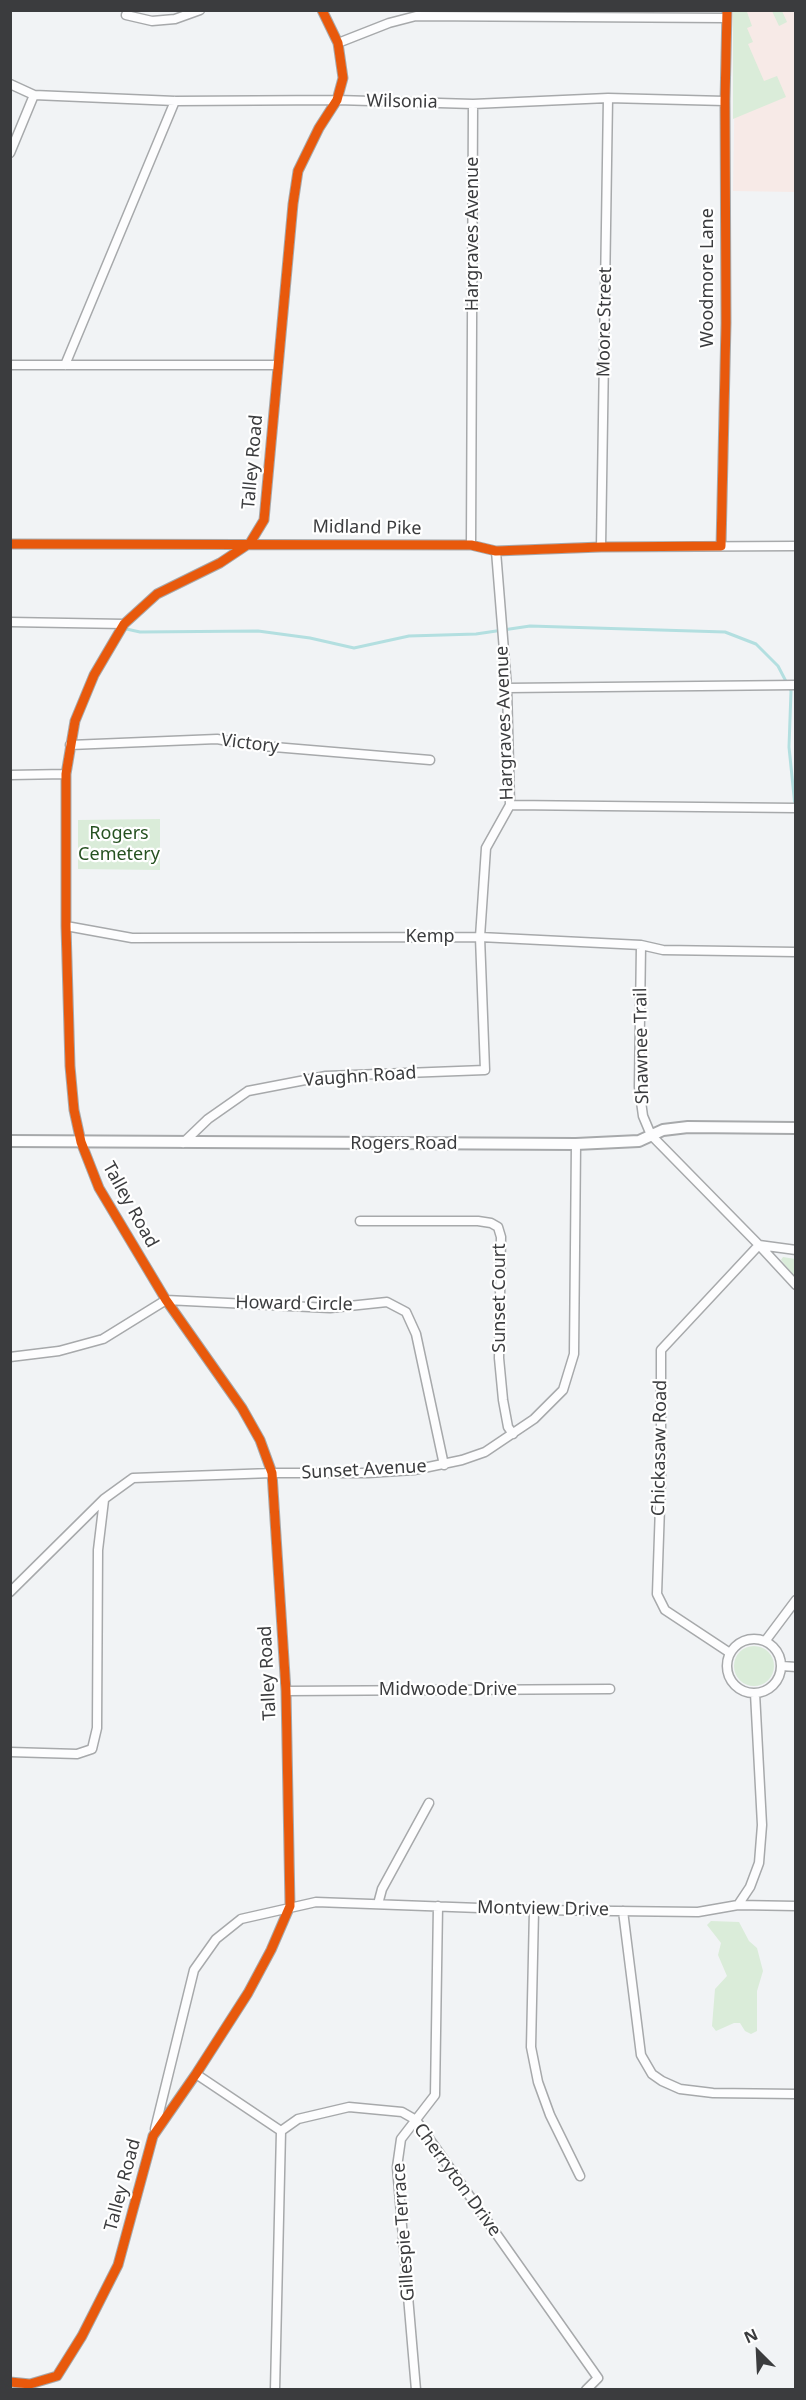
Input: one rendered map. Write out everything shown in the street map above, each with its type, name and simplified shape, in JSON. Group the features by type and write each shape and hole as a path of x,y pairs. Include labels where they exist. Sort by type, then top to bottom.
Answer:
{"street":[{"path":"126,15 152,21 175,20 200,10"},
{"name":"Talley Road","path":"153,2136 248,1993 271,1950 290,1906 286,1691 272,1473 260,1440 242,1408 166,1300 99,1188 81,1142 74,1110 70,1066 66,926 66,774 75,721 94,675 124,624 157,594 220,563 250,543 264,520 298,171 319,128 337,100 343,78 338,43 322,10"},
{"path":"338,43 389,23 416,16 726,14"},
{"name":"Woodmore Lane","path":"721,546 726,323 724,101 726,14"},
{"name":"Wilsonia","path":"10,84 34,95 175,100 337,100 473,104 609,98 724,101"},
{"path":"10,153 34,95"},
{"name":"Moore Street","path":"601,547 609,98"},
{"path":"65,365 175,100"},
{"name":"Hargraves Avenue","path":"471,545 473,104"},
{"path":"10,365 278,365"},
{"name":"Midland Pike","path":"10,544 471,545 496,551 601,547 795,546"},
{"name":"Hargraves Avenue","path":"485,1070 480,937 486,848 510,805 507,688 496,551"},
{"path":"10,622 124,624"},
{"path":"507,688 795,685"},
{"name":"Victory","path":"70,745 217,739 250,745 430,760"},
{"path":"10,775 66,774"},
{"path":"510,805 795,808"},
{"name":"Kemp","path":"66,926 132,938 480,937 641,945 663,950 795,952"},
{"name":"Shawnee Trail","path":"641,945 639,1087 643,1116 651,1135 795,1285"},
{"name":"Vaughn Road","path":"183,1143 208,1119 248,1091 326,1076 485,1070"},
{"name":"Rogers Road","path":"10,1141 576,1144 639,1141 663,1130 688,1127 795,1128"},
{"name":"Sunset Avenue","path":"10,1592 104,1499 133,1478 414,1470 444,1465 485,1452 534,1419 563,1390 574,1353 576,1144"},
{"name":"Sunset Court","path":"360,1221 478,1221 491,1223 498,1227 501,1237 499,1358 507,1418 513,1434"},
{"path":"759,1245 795,1251"},
{"name":"Chickasaw Road","path":"730,1653 665,1610 657,1594 661,1350 759,1245"},
{"path":"10,1357 59,1351 103,1339 166,1300"},
{"name":"Howard Circle","path":"166,1300 330,1308 387,1302 406,1312 416,1334 444,1465"},
{"path":"10,1752 77,1754 92,1749 97,1728 99,1550 104,1499"},
{"path":"766,1640 795,1600"},
{"path":"747,1639 766,1640 781,1658 780,1676 774,1686 765,1691 748,1693 736,1686 729,1676 727,1666 730,1653 736,1645 747,1639"},
{"path":"782,1666 795,1666"},
{"name":"Midwoode Drive","path":"286,1691 610,1689"},
{"path":"738,1905 750,1887 759,1863 762,1825 755,1693"},
{"path":"378,1904 382,1889 429,1803"},
{"name":"Montview Drive","path":"290,1906 316,1902 534,1910 698,1912 738,1905 795,1906"},
{"name":"Talley Road","path":"10,2382 30,2384 57,2376 82,2336 118,2265 194,1970 216,1939 241,1919 290,1906"},
{"name":"Gillespie Terrace","path":"416,2390 397,2167 401,2139 435,2095 438,1906"},
{"path":"534,1910 531,2047 538,2082 549,2115 580,2176"},
{"path":"622,1911 641,2055 652,2074 680,2089 713,2093 795,2094"},
{"path":"196,2074 281,2131 275,2390"},
{"name":"Cherryton Drive","path":"281,2131 298,2119 349,2107 402,2112 416,2120 598,2378 586,2390"}],"shaded area":[{"path":"736,11 795,11 795,192 733,191"}],"green space":[{"path":"733,11 749,11 747,12 752,26 747,28 753,42 748,44 764,81 777,76 786,97 733,119"},
{"path":"772,11 782,11 787,22 779,26"},
{"name":"Rogers Cemetery","path":"160,819 160,870 78,869 78,820"},
{"path":"783,1257 795,1259 795,1277 781,1260"},
{"path":"754,1646 762,1647 768,1652 773,1658 773,1674 768,1680 762,1685 754,1686 746,1685 740,1680 735,1674 734,1666 735,1658 740,1652 746,1647"},
{"path":"711,1921 739,1922 749,1941 757,1948 763,1971 757,1991 757,2031 751,2034 745,2031 740,2023 734,2023 716,2031 712,2026 715,1989 727,1976 718,1955 721,1943 707,1925"}],"waterway":[{"path":"122,628 140,632 258,631 310,638 354,648 409,636 476,634 530,626 725,632 756,644 778,666 791,691 789,747 795,806"}],"cycle path":[{"path":"10,2382 30,2384 57,2376 82,2336 118,2265 153,2136 248,1993 271,1950 290,1906 286,1691 272,1473 260,1440 242,1408 166,1300 99,1188 81,1142 74,1110 70,1066 66,926 66,774 75,721 94,675 124,624 157,594 220,563 250,543 264,520 298,171 319,128 337,100 343,78 338,43 322,10"},
{"path":"10,544 471,545 496,551 721,546 726,323 727,10"}]}
